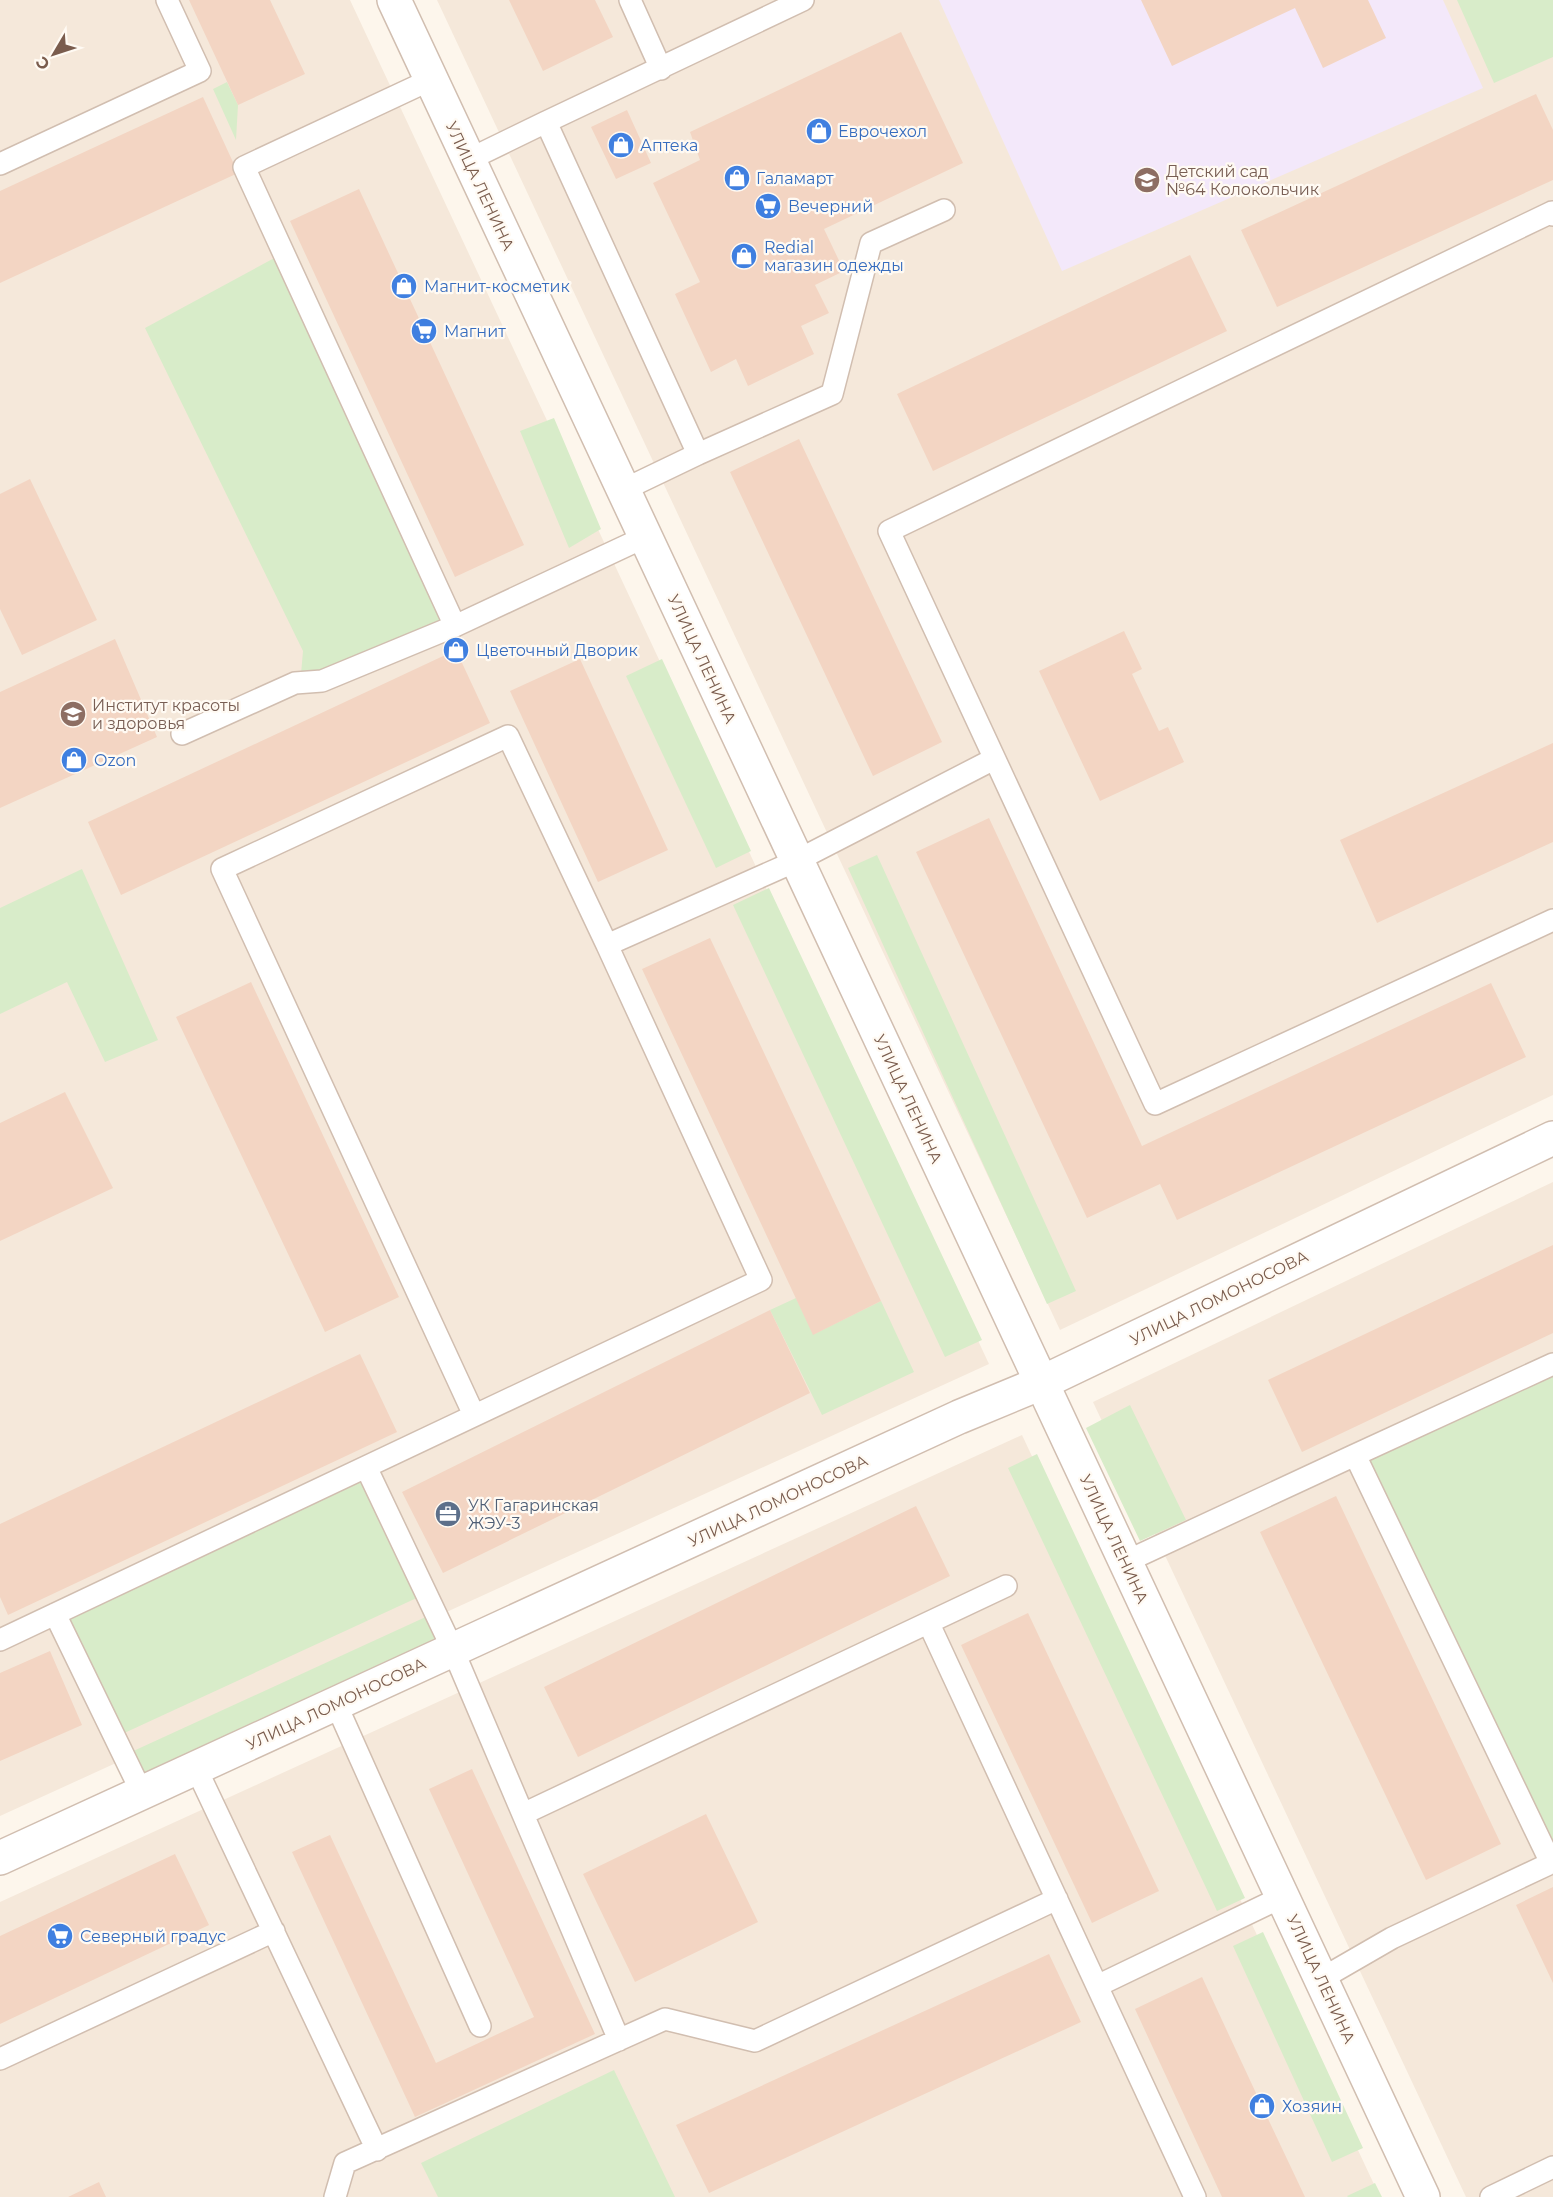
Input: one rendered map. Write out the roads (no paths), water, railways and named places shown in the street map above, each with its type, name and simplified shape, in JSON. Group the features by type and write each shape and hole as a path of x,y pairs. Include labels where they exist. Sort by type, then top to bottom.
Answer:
{"street":[{"name":"УЛИЦА ЛЕНИНА","path":"394,0 1423,2197"},
{"name":"УЛИЦА ЛОМОНОСОВА","path":"0,1858 959,1418 1041,1383 1553,1138"}],"lane":[{"path":"0,164 200,71 167,0"},
{"path":"630,0 661,69"},
{"path":"468,160 803,0"},
{"path":"430,80 244,166 455,626"},
{"path":"546,122 698,453"},
{"path":"623,490 698,453 832,394 871,243 944,210"},
{"path":"1553,215 1552,212 889,531 1155,1104 1553,920"},
{"path":"182,734 295,684 322,681 455,626 645,537"},
{"path":"0,1640 761,1280 508,736 222,869 474,1415"},
{"path":"607,945 796,861 994,759"},
{"path":"1125,1562 1553,1364"},
{"path":"1321,1979 1392,1938 1552,1862 1355,1455"},
{"path":"366,1467 453,1650 619,2040"},
{"path":"523,1814 1006,1586"},
{"path":"55,1614 142,1793"},
{"path":"929,1624 1195,2197"},
{"path":"336,1704 480,2026"},
{"path":"196,1768 377,2150"},
{"path":"1097,1986 1282,1897"},
{"path":"335,2197 345,2163 665,2019 755,2041 1057,1899"},
{"path":"0,2059 274,1930"},
{"path":"1491,2197 1553,2167"}],"place":[{"name":"Еврочехол","path":"819,131"},
{"name":"Аптека","path":"621,145"},
{"name":"Галамарт","path":"737,178"},
{"name":"Детский сад №64 Колокольчик","path":"1147,180"},
{"name":"Вечерний","path":"768,206"},
{"name":"Redial магазин одежды","path":"744,256"},
{"name":"Магнит-косметик","path":"404,286"},
{"name":"Магнит","path":"424,331"},
{"name":"Цветочный Дворик","path":"456,650"},
{"name":"Институт красоты и здоровья","path":"73,714"},
{"name":"Ozon","path":"74,760"},
{"name":"УК Гагаринская ЖЭУ-3","path":"448,1514"},
{"name":"Северный градус","path":"60,1936"},
{"name":"Хозяин","path":"1262,2106"}]}
